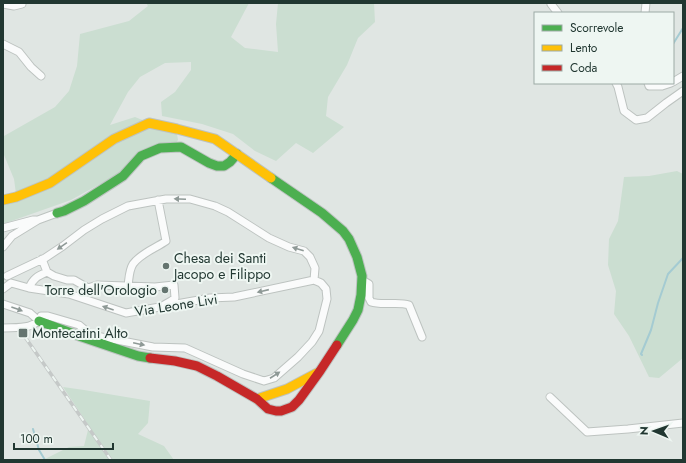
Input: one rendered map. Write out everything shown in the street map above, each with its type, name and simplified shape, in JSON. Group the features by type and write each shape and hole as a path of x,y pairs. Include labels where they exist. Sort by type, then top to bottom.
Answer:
{"street":[{"path":"552,3 551,4 557,12"},
{"path":"3,4 14,6 22,4"},
{"path":"3,44 19,52 30,67 41,76"},
{"path":"674,82 683,76"},
{"path":"616,84 624,111 636,120 647,118 683,91"},
{"path":"648,84 649,86 662,86 669,84"},
{"path":"3,200 16,197 50,183 114,139 148,123 177,129 215,139 322,213 343,231 349,239 357,257 362,280 361,295 355,315 320,371 299,400 290,409 281,411 268,409 257,399 197,366 175,361 138,356 39,321 30,314 3,304"},
{"path":"3,247 12,236 38,220 57,212 64,211 84,201 123,176 141,156 160,148 181,148 217,166 224,166 237,154"},
{"path":"3,289 10,279 63,246 84,230 102,219 128,206 166,198 190,199 215,206 228,212 269,238 289,247 304,250 310,257 315,268 314,280 321,283 326,289 327,299 319,331 312,342 298,357 274,378 264,381 243,374 185,348 153,347 91,335 79,325 48,316 41,316 39,321 31,326 3,328"},
{"path":"128,286 129,275 133,264 144,254 166,241 158,200"},
{"path":"3,228 38,220"},
{"path":"42,259 47,272 67,280 74,280 88,288 97,285 155,287 174,285 175,298"},
{"path":"29,288 36,277 47,272"},
{"name":"Via Leone Livi","path":"10,279 29,288 69,294 126,313 210,298 234,297 314,280"},
{"path":"362,280 369,284 369,300 371,302 381,304 409,305 422,337"},
{"path":"156,308 175,298 177,300 202,295 214,295 226,298"},
{"path":"257,399 286,389 320,371"},
{"path":"550,397 587,432 683,423"}],"green space":[{"path":"146,3 249,3 231,37 245,48 278,52 276,24 278,3 374,3 375,22 358,38 347,65 328,97 326,116 344,127 313,153 296,143 276,161 255,151 233,134 202,124 162,116 161,102 175,92 191,70 191,62 165,63 140,77 128,92 110,125 135,117 177,134 178,140 175,144 139,153 120,173 71,200 3,224 3,204 17,201 14,179 4,155 4,136 55,107 69,91 77,66 80,34 129,21 148,6"},
{"path":"677,171 683,174 683,358 659,378 649,377 629,336 614,314 616,291 608,265 609,239 618,221 624,177 649,176"},
{"path":"63,387 150,401 148,423 138,434 164,446 174,460 43,460 69,447 84,446 89,426"}],"waterway":[{"path":"674,42 683,28"},
{"path":"642,355 641,354 651,330 668,274 683,258"},
{"path":"33,429 39,450 45,460"}],"railway":[{"path":"25,337 111,460"}],"traffic: fast":[{"path":"57,213 84,201 123,176 141,156 160,148 181,147 217,166 224,166 237,154"},
{"path":"271,178 322,213 343,231 349,239 357,257 362,276 361,295 358,310 337,345"},
{"path":"39,321 138,356 150,358"}],"traffic: slow":[{"path":"3,200 16,197 50,183 114,139 149,123 215,139 271,178"},
{"path":"257,399 287,389 317,373"}],"traffic: jam":[{"path":"150,358 175,361 197,366 257,399 268,409 281,411 292,407 299,400 337,345"}],"place":[{"name":"Chesa dei Santi Jacopo e Filippo","path":"166,266"},
{"name":"Torre dell'Orologio","path":"165,290"},
{"name":"Montecatini Alto","path":"23,333"}]}
